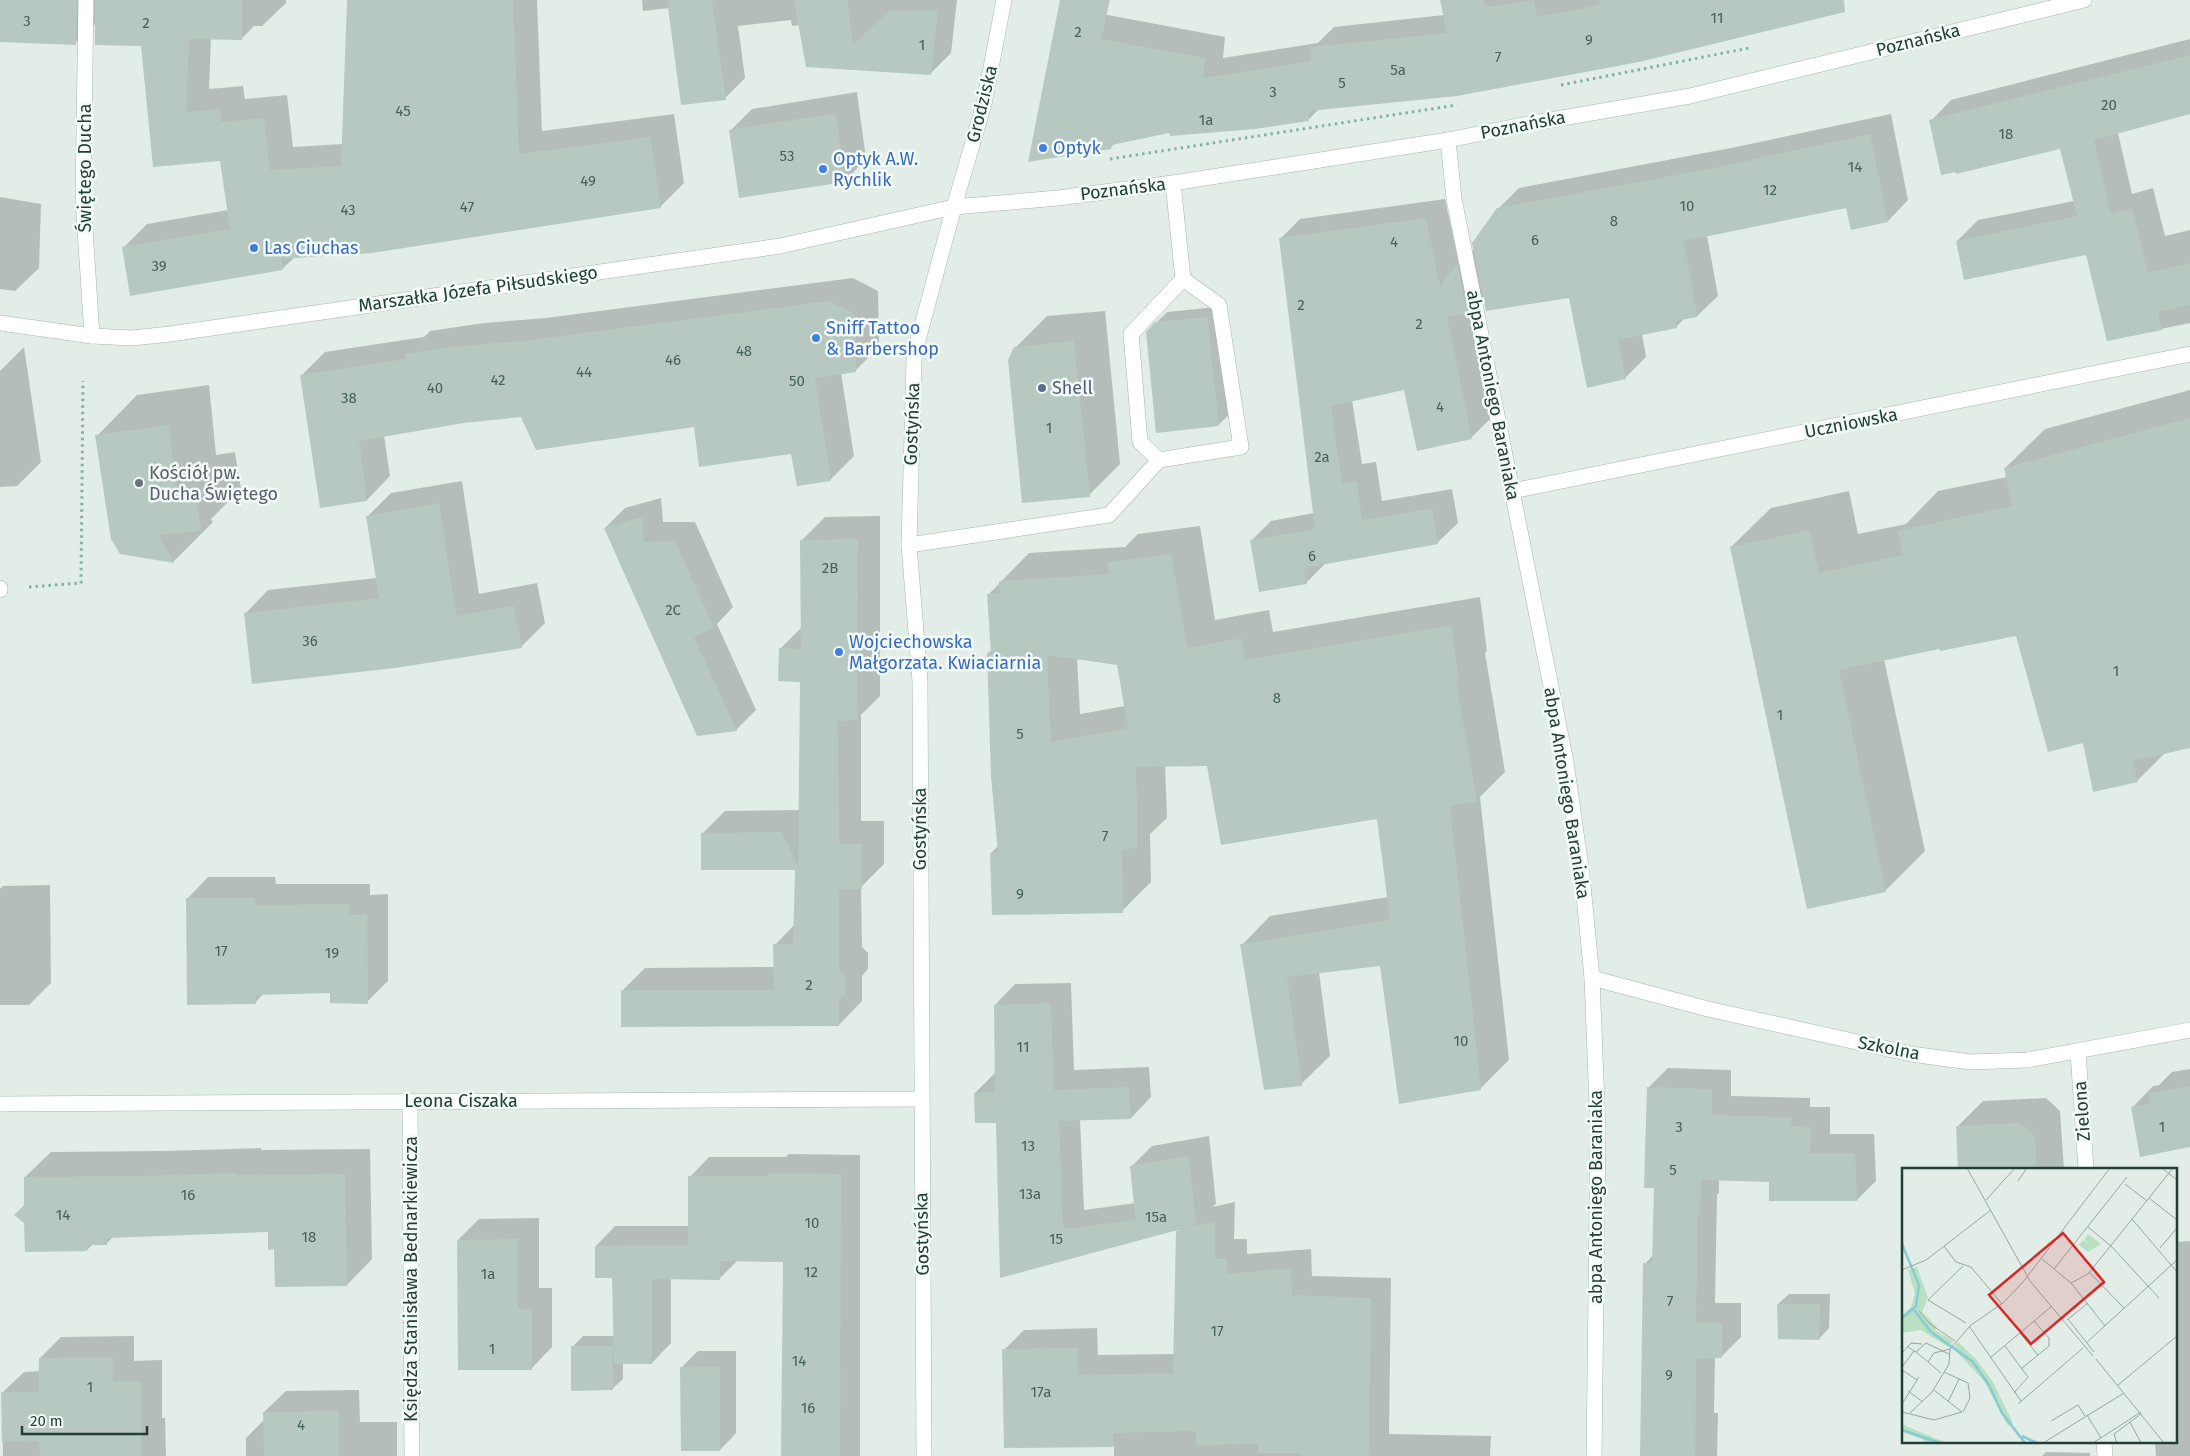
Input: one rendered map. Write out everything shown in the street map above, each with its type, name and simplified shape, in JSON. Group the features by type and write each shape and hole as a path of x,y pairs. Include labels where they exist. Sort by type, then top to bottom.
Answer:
{"street":[{"name":"Świętego Ducha","path":"86,0 83,198 92,336"},
{"name":"Grodziska","path":"954,208 984,104 1004,0"},
{"name":"Poznańska","path":"954,208 1058,198 1173,183 1448,140 1533,122 1690,96 2084,0"},
{"name":"abpa Antoniego Baraniaka","path":"1448,140 1454,199 1566,762 1582,875 1592,978 1598,1130 1594,1456"},
{"path":"909,546 1109,515 1159,460 1240,446 1219,305 1183,279 1173,183"},
{"name":"Marszałka Józefa Piłsudskiego","path":"0,323 92,336 132,338 170,334 780,246 954,208"},
{"name":"Gostyńska","path":"924,1456 920,681 909,546 915,351 954,208"},
{"path":"1159,460 1140,442 1131,334 1183,279"},
{"name":"Uczniowska","path":"1512,491 2190,354"},
{"name":"Szkolna","path":"1592,978 1708,1009 1910,1054 1970,1062 2027,1060 2190,1030"},
{"name":"Zielona","path":"2078,1052 2086,1168"},
{"name":"Leona Ciszaka","path":"0,1104 921,1099"},
{"name":"Księdza Stanisława Bednarkiewicza","path":"410,1101 412,1456"}],"path":[{"path":"1556,86 1757,47"},
{"path":"1104,160 1459,105"},
{"path":"0,589 81,584 83,381"}],"building":[{"path":"0,0 77,0 76,45 0,42"},
{"path":"95,0 242,0 242,40 189,39 186,112 220,109 221,122 264,118 270,170 341,166 347,0 513,0 519,154 650,137 661,208 372,253 281,259 283,270 130,296 122,247 230,229 220,161 153,167 141,46 95,45"},
{"path":"667,0 712,0 726,100 681,105"},
{"path":"794,0 847,0 853,44 890,11 938,10 931,75 806,67"},
{"path":"1060,0 1110,0 1101,39 1205,58 1203,78 1311,61 1311,47 1447,33 1440,0 1484,0 1486,7 1534,0 1537,17 1600,5 1599,0 1844,0 1845,12 1639,62 1457,96 1309,111 1309,121 1255,129 1170,136 1169,133 1112,145 1111,149 1028,162"},
{"path":"2190,55 2190,114 2094,140 2111,214 2132,208 2148,273 2190,263 2190,305 2158,312 2162,330 2107,341 2086,255 1964,280 1956,241 2077,216 2060,149 1956,174 1955,172 1941,175 1929,120"},
{"path":"836,113 845,182 739,198 729,130"},
{"path":"1870,134 1888,222 1851,230 1846,208 1684,241 1697,317 1676,321 1677,328 1618,340 1626,379 1587,388 1569,298 1486,311 1472,243 1497,208 1714,168"},
{"path":"1426,218 1440,287 1457,263 1467,314 1447,317 1472,439 1417,451 1404,390 1331,406 1342,483 1357,481 1362,520 1432,508 1438,544 1304,568 1307,584 1259,592 1250,540 1315,529 1279,238"},
{"path":"829,301 855,314 856,372 815,378 831,481 797,486 791,454 699,467 694,427 536,450 521,417 464,423 359,441 367,501 320,508 300,375 406,359 405,354 459,346 522,341"},
{"path":"1207,317 1219,426 1156,433 1146,332 1155,322"},
{"path":"1074,341 1090,497 1022,503 1008,360 1014,347"},
{"path":"2190,418 2190,748 2133,761 2138,782 2093,792 2083,743 2048,752 2016,636 1940,651 1939,649 1839,670 1886,892 1807,909 1730,547 1809,530 1819,573 1903,555 1897,531 2012,506 2004,468"},
{"name":"Kościół pw. Ducha Świętego","path":"169,425 176,494 195,491 201,531 158,535 174,563 120,554 111,539 95,435"},
{"path":"439,503 456,616 514,606 522,648 395,668 252,684 244,613 379,598 366,516"},
{"path":"642,517 644,542 675,541 714,628 694,637 737,731 697,736 604,528"},
{"path":"858,539 857,720 838,721 839,844 861,844 862,889 839,889 839,970 845,976 845,994 839,1000 839,1026 621,1027 621,990 774,990 773,944 793,944 795,870 701,870 701,833 782,832 798,867 800,682 778,681 779,648 801,649 800,540"},
{"path":"1171,554 1187,648 1241,638 1245,660 1451,625 1459,681 1456,682 1477,802 1450,806 1481,1090 1399,1104 1380,966 1287,977 1302,1086 1264,1090 1240,944 1390,920 1377,819 1221,845 1207,766 1136,767 1138,848 1122,849 1123,913 992,915 990,853 998,853 991,777 987,653 991,653 987,594 1000,593 999,581 1109,574 1108,562","holes":["1047,655 1117,665 1128,728 1051,742"]},
{"path":"186,898 255,898 255,905 349,904 349,915 367,915 368,1004 330,1003 330,993 256,995 256,1004 187,1005"},
{"path":"1051,1003 1054,1090 1129,1087 1131,1119 1059,1121 1063,1229 1135,1220 1136,1224 1130,1166 1189,1156 1196,1225 1000,1278 996,1123 975,1123 974,1093 995,1092 994,1005"},
{"path":"2190,1086 2190,1147 2140,1157 2131,1107 2151,1104 2149,1093"},
{"path":"1647,1087 1712,1089 1712,1115 1791,1117 1791,1126 1811,1127 1810,1153 1855,1153 1857,1201 1769,1201 1769,1182 1701,1180 1700,1214 1698,1214 1696,1322 1722,1323 1722,1358 1696,1359 1695,1456 1640,1456 1643,1263 1652,1263 1654,1188 1644,1188"},
{"path":"2020,1123 2035,1136 2037,1168 1958,1168 1956,1126"},
{"path":"236,1173 236,1175 345,1174 347,1286 275,1287 274,1249 268,1250 268,1232 107,1238 107,1245 87,1245 87,1251 25,1252 24,1223 14,1215 24,1205 24,1177"},
{"path":"768,1173 841,1174 840,1456 781,1456 783,1262 720,1261 720,1280 652,1279 652,1364 614,1364 612,1278 595,1278 595,1246 688,1245 688,1176 768,1176"},
{"path":"1215,1221 1215,1259 1227,1259 1227,1274 1291,1268 1292,1295 1371,1298 1369,1456 1301,1456 1301,1453 1258,1453 1258,1444 1196,1445 1196,1431 1113,1433 1113,1447 1004,1448 1002,1349 1077,1348 1078,1375 1173,1373 1176,1231"},
{"path":"518,1239 518,1309 532,1309 532,1370 458,1370 457,1240"},
{"path":"1777,1304 1820,1304 1819,1340 1778,1339"},
{"path":"571,1346 613,1346 613,1390 571,1391"},
{"path":"113,1357 113,1381 141,1381 141,1456 40,1456 39,1441 2,1442 1,1392 38,1392 39,1358"},
{"path":"680,1367 720,1367 720,1451 681,1451"},
{"path":"339,1411 339,1456 264,1456 263,1412"}],"place":[{"name":"Optyk","path":"1043,148"},
{"name":"Optyk A.W. Rychlik","path":"823,169"},
{"name":"Las Ciuchas","path":"254,248"},
{"name":"Sniff Tattoo & Barbershop","path":"816,338"},
{"name":"Shell","path":"1042,388"},
{"name":"Kościół pw. Ducha Świętego","path":"139,483"},
{"name":"Wojciechowska Małgorzata. Kwiaciarnia","path":"839,652"}]}
